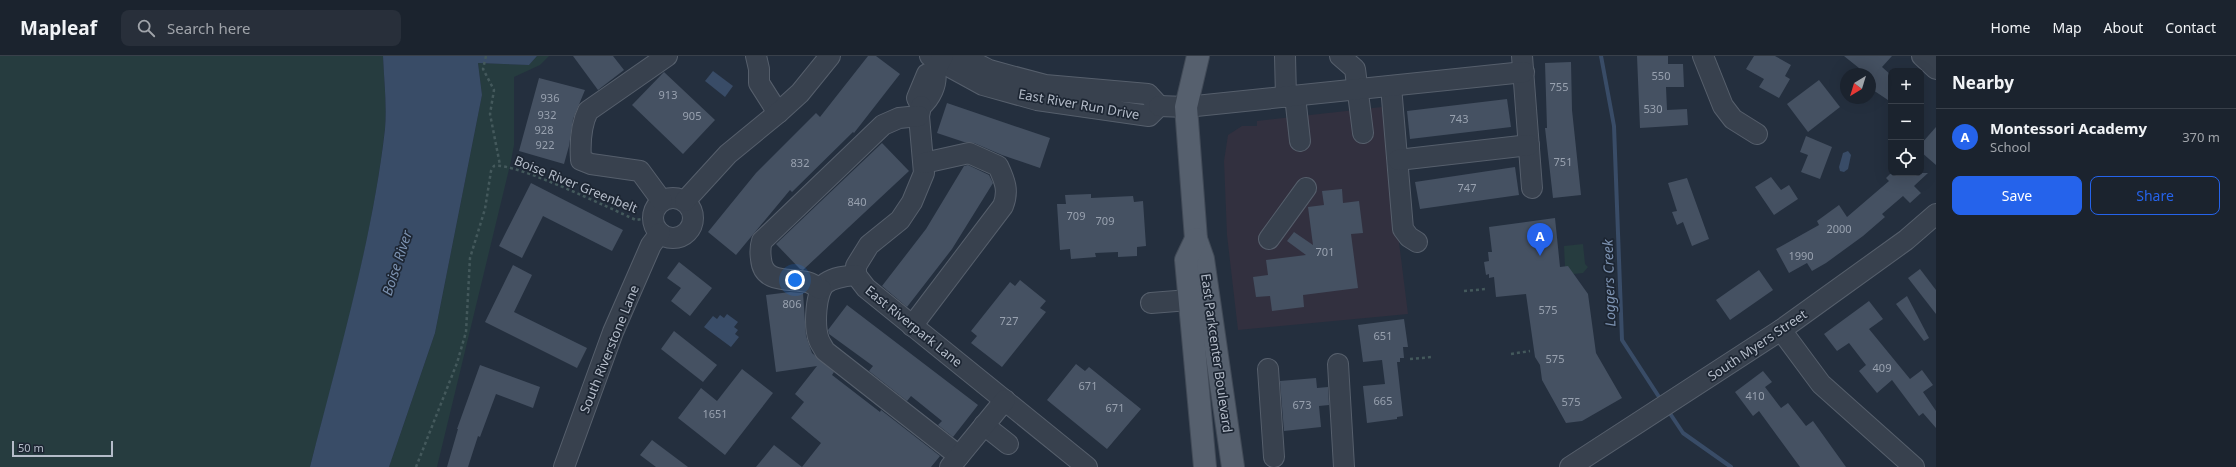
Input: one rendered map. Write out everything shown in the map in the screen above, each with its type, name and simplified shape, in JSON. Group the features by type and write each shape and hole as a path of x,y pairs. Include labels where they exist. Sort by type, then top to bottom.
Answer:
{"main road":[{"name":"East Parkcenter Boulevard","path":"1198,56 1186,107 1196,239 1203,259 1233,467"},
{"name":"East Parkcenter Boulevard","path":"1196,239 1186,260 1205,467"}],"street":[{"path":"656,226 668,238 675,238 688,232 691,227 693,214 684,201 675,198 662,200 640,171 591,164 581,160 580,149 585,117 588,111 667,56"},
{"path":"756,56 759,69 759,83 778,113"},
{"path":"684,201 728,154 800,93 830,56"},
{"name":"East River Run Drive","path":"962,56 989,70 1045,85 1148,94 1159,106 1186,107 1391,86 1523,64"},
{"path":"1285,56 1290,96 1300,141"},
{"path":"1340,56 1355,69 1363,133"},
{"path":"1703,56 1723,106 1733,119 1757,134"},
{"path":"1922,56 1936,70"},
{"name":"East River Run Drive","path":"937,61 983,85 1037,100 1149,116 1159,106"},
{"name":"East Riverpark Lane","path":"937,61 927,74 917,98 920,111 924,173 912,202 900,220 869,245 856,266 856,275 866,288 1087,467"},
{"path":"1523,64 1532,188"},
{"path":"1391,86 1404,229 1409,237 1417,242"},
{"path":"821,289 807,282 775,278 769,275 761,264 760,248 762,241 883,125 920,111"},
{"path":"1398,160 1529,145"},
{"path":"912,326 1003,206 1007,196 1006,182 998,166 969,153 924,163"},
{"path":"1269,239 1306,188"},
{"name":"South Riverstone Lane","path":"564,467 613,332 651,245 656,226 653,211 662,200"},
{"name":"South Myers Street","path":"1570,467 1781,330 1906,240 1936,214"},
{"path":"856,275 838,278 826,283 821,289 818,298 817,329 819,340 825,350 955,461 1005,400"},
{"path":"1151,303 1189,300"},
{"path":"1781,330 1822,384 1914,467"},
{"path":"1338,364 1344,467"},
{"path":"1268,370 1274,457"},
{"path":"984,425 1008,444"}],"path":[{"path":"486,56 484,69 494,90 490,114 500,165"},
{"name":"Boise River Greenbelt","path":"416,467 457,363 466,332 470,258 485,209 491,170 494,166 500,165 551,183 636,220 656,226"},
{"path":"1464,291 1486,289"},
{"path":"1511,354 1530,352"},
{"path":"1410,360 1432,357"}],"shaded area":[{"path":"1382,107 1408,314 1238,330 1227,235 1224,161 1228,135 1242,126 1257,126 1257,121"}],"green space":[{"path":"0,56 383,56 386,120 372,214 354,299 310,467 0,467"},
{"path":"537,56 549,56 540,65 514,77 514,145 511,161 437,467 389,467 435,333 482,95 478,63 529,65"},
{"path":"1583,244 1585,264 1588,267 1583,273 1573,274 1565,267 1564,246"}],"water":[{"name":"Boise River","path":"383,56 537,56 529,65 478,63 482,95 435,333 389,467 310,467 343,341 372,214 386,120"},
{"path":"713,71 733,86 725,97 705,81"},
{"path":"1848,151 1851,155 1848,169 1844,172 1840,171 1839,167 1843,153"},
{"path":"727,314 738,322 734,327 738,330 735,334 739,337 731,347 704,327 713,316 717,319 720,315 724,318"}],"building":[{"path":"573,56 613,56 624,70 598,90"},
{"path":"868,56 876,56 900,74 854,133 853,132 792,192 790,190 736,255 708,232 756,173 816,113 820,117"},
{"path":"1637,56 1668,56 1668,64 1683,64 1684,87 1666,87 1667,110 1687,109 1688,125 1640,128"},
{"path":"1754,56 1775,56 1791,65 1785,76 1790,79 1779,98 1759,87 1764,79 1746,69"},
{"path":"1844,56 1892,56 1882,67 1888,72 1888,100 1876,92 1876,68 1859,68"},
{"path":"1571,62 1572,110 1581,195 1553,198 1545,128 1547,128 1545,63"},
{"path":"664,72 715,120 683,154 632,105"},
{"path":"539,78 585,90 573,119 569,146 564,164 519,151"},
{"path":"1819,80 1840,107 1808,132 1787,104"},
{"path":"1507,99 1511,127 1410,139 1407,111"},
{"path":"947,103 1050,138 1040,168 1002,155 974,143 964,142 937,133"},
{"path":"1936,127 1936,165 1924,155 1924,141"},
{"path":"1806,136 1832,147 1820,179 1801,172 1808,155 1800,152"},
{"path":"882,143 909,171 803,270 800,269 776,244"},
{"path":"968,165 989,175 993,183 952,249 907,307 882,286 926,229 964,166"},
{"path":"1515,167 1519,195 1420,209 1415,182"},
{"path":"1924,173 1928,173 1914,186 1921,193 1910,203 1903,196 1882,214 1885,217 1863,236 1826,263 1812,271 1807,263 1789,273 1776,249 1819,225 1817,221 1839,205 1847,217 1889,181 1886,178 1888,176 1924,176"},
{"path":"1771,177 1781,190 1789,185 1798,199 1774,215 1755,187"},
{"path":"1687,178 1709,239 1692,246 1683,222 1677,225 1672,212 1677,211 1668,183"},
{"path":"531,183 623,230 612,251 543,216 522,258 499,246"},
{"path":"1342,189 1343,203 1359,201 1363,233 1351,234 1358,288 1303,295 1304,307 1272,311 1270,296 1256,297 1253,277 1268,275 1266,260 1306,255 1287,241 1294,232 1313,245 1308,207 1324,205 1322,191"},
{"path":"1091,194 1091,198 1133,196 1134,202 1143,201 1146,246 1137,247 1137,256 1118,257 1118,252 1095,253 1096,257 1071,259 1070,249 1060,250 1057,204 1066,204 1065,195"},
{"path":"1555,218 1560,267 1568,266 1588,294 1596,353 1622,398 1582,421 1566,423 1542,380 1540,365 1535,357 1526,294 1496,297 1494,277 1489,278 1489,274 1486,275 1484,262 1489,261 1488,252 1492,252 1489,227"},
{"path":"679,262 712,288 690,316 671,301 681,288 667,278"},
{"path":"513,265 532,275 514,312 587,348 577,368 485,322"},
{"path":"1920,269 1936,290 1936,314 1908,278"},
{"path":"1759,270 1773,290 1730,320 1716,300"},
{"path":"1020,280 1046,301 1040,308 1046,312 1002,367 971,343 977,336 971,331 1010,282 1015,286"},
{"path":"790,292 803,293 806,336 812,353 834,372 832,375 880,412 881,410 940,456 931,467 802,467 821,443 791,418 804,402 795,394 817,366 776,372 766,295"},
{"path":"1907,296 1929,338 1924,341 1896,304"},
{"path":"1869,301 1883,319 1869,329 1910,379 1922,370 1933,385 1923,392 1936,411 1936,428 1923,413 1919,416 1892,380 1877,393 1859,371 1866,365 1849,343 1837,351 1824,334"},
{"path":"847,305 978,405 953,437 938,425 942,421 911,396 907,401 869,371 873,366 829,334 828,330"},
{"path":"1404,319 1408,347 1403,347 1404,358 1400,358 1400,362 1397,362 1403,416 1397,417 1397,419 1367,423 1363,386 1385,384 1382,360 1363,362 1358,325"},
{"path":"674,331 717,365 703,382 661,349"},
{"path":"1076,364 1085,371 1089,367 1141,409 1107,449 1047,400"},
{"path":"480,365 540,387 533,408 496,394 480,437 478,436 468,467 447,467 457,429"},
{"path":"742,369 773,393 725,455 678,418 701,388 717,401"},
{"path":"1763,371 1772,382 1765,387 1781,408 1788,403 1806,426 1813,421 1846,467 1800,467 1759,411 1753,416 1735,392"},
{"path":"1316,378 1317,388 1328,387 1329,405 1319,406 1321,427 1284,431 1280,381"},
{"path":"652,440 688,467 656,467 640,455"},
{"path":"774,445 802,467 756,467"}],"waterway":[{"name":"Loggers Creek","path":"1601,56 1614,126 1622,340 1661,400"},
{"name":"Loggers Creek","path":"1667,409 1683,433 1731,467"}],"place":[{"name":"Montessori Academy","path":"1540,256"}]}
